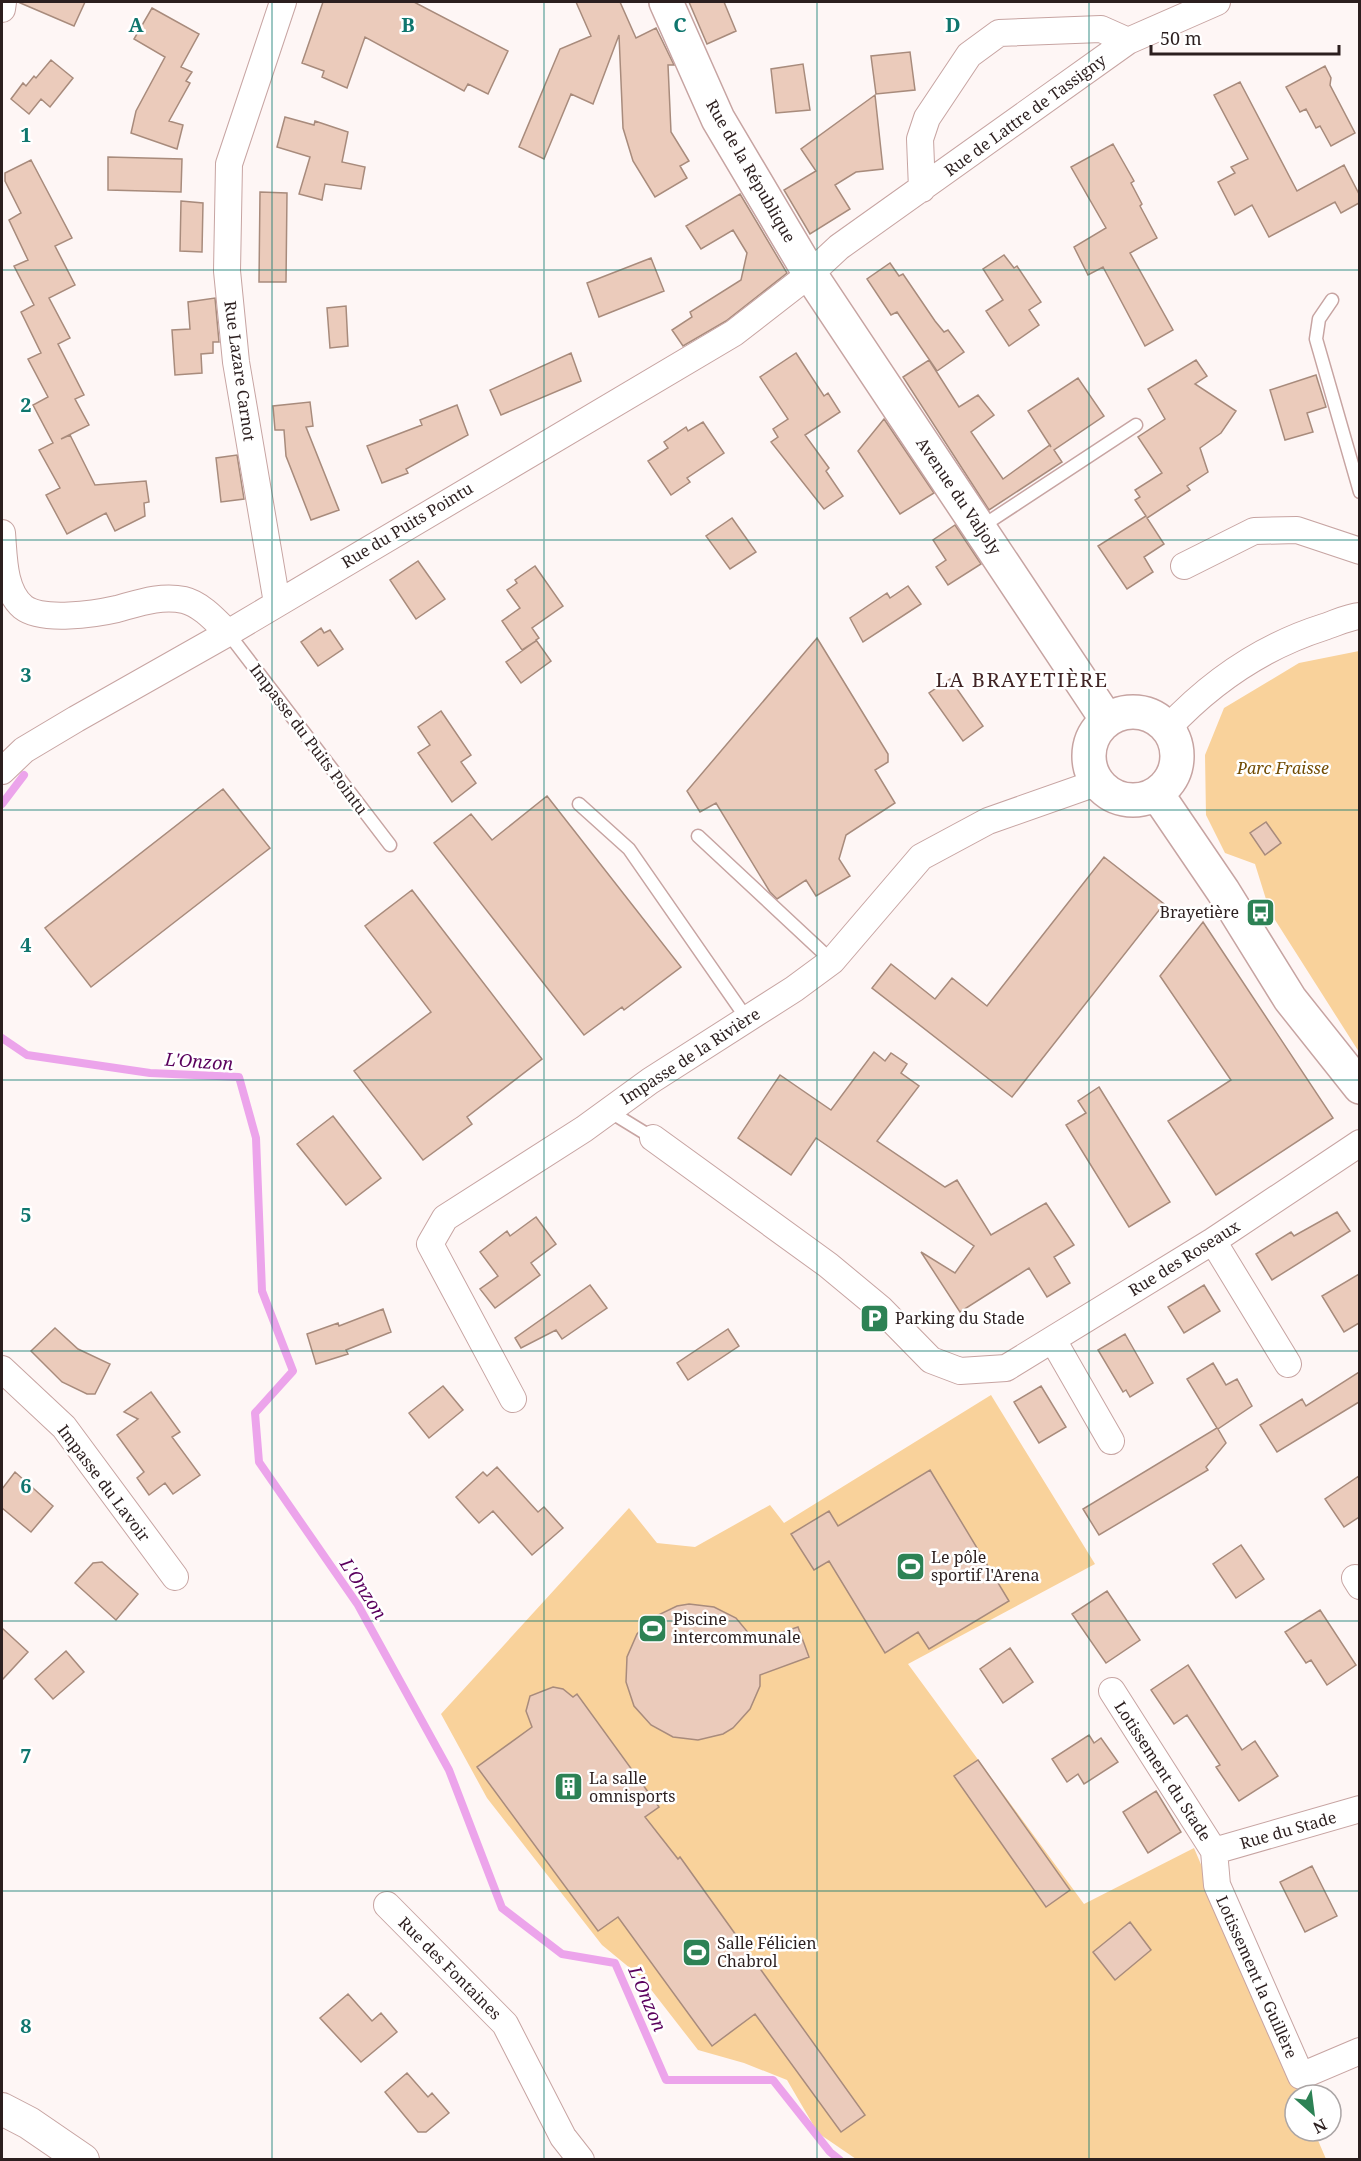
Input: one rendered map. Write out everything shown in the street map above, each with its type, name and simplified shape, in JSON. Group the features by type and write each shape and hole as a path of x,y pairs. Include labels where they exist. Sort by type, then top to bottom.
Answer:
{"main road":[{"name":"Rue de la République","path":"666,2 718,119 810,274"},
{"name":"Avenue du Valjoly","path":"810,274 981,527 1107,720"},
{"path":"1139,712 1158,719 1168,729 1175,742 1178,757 1174,772 1158,794 1142,800 1129,801 1105,792 1096,783 1090,770 1088,756 1090,742 1097,729 1107,720 1119,714 1139,712"},
{"path":"1158,794 1223,891 1290,999 1359,1087"}],"street":[{"path":"2,9 3,2"},
{"name":"Rue Lazare Carnot","path":"277,603 265,544 249,426 236,362 227,271 229,164 283,2"},
{"name":"Rue de Lattre de Tassigny","path":"810,274 839,246 1128,41 1177,9 1217,2"},
{"name":"Rue de Lattre de Tassigny","path":"922,189 920,139 927,118 969,55 999,33 1101,29 1128,41"},
{"name":"Rue du Puits Pointu","path":"2,771 24,750 228,633 734,333 810,274"},
{"path":"1184,566 1254,531 1297,530 1359,551"},
{"path":"2,533 9,585 23,607 47,615 96,614 159,598 186,601 207,614 228,633"},
{"path":"1168,729 1185,710 1236,669 1294,636 1359,616"},
{"name":"Impasse de la Rivière","path":"513,1399 430,1244 446,1218 584,1129 608,1110 832,961 921,857 988,821 1096,783"},
{"name":"Rue des Roseaux","path":"653,1138 828,1265 881,1309 931,1360 960,1371 1006,1368 1213,1241 1359,1143"},
{"path":"1213,1241 1288,1364"},
{"path":"1053,1340 1112,1441"},
{"name":"Impasse du Lavoir","path":"2,1369 64,1426 175,1577"},
{"name":"Lotissement du Stade","path":"1112,1691 1215,1851"},
{"name":"Rue du Stade","path":"1215,1851 1359,1809"},
{"name":"Lotissement la Guillère","path":"1215,1851 1217,1885 1300,2076 1359,2051"},
{"name":"Rue des Fontaines","path":"387,1905 505,2024 563,2137 581,2160"},
{"path":"2,2109 29,2123 82,2160"}],"lane":[{"path":"1332,300 1319,319 1316,339 1359,492"},
{"path":"981,527 1136,425"},
{"name":"Impasse du Puits Pointu","path":"228,633 390,845"},
{"path":"579,804 629,849 747,1019"},
{"path":"698,836 832,961"},
{"path":"608,1110 653,1138"}],"green space":[{"name":"Parc Fraisse","path":"1359,651 1359,1052 1270,912 1255,864 1225,853 1206,815 1205,755 1224,708 1299,663"},
{"path":"991,1395 1095,1564 908,1664 1084,1904 1194,1848 1294,2083 1283,2083 1283,2143 1319,2143 1326,2159 856,2159 818,2133 787,2080 744,2063 698,2050 642,1978 602,1945 487,1798 441,1714 629,1508 657,1543 695,1547 770,1505 784,1523"}],"building":[{"path":"18,2 85,2 74,26"},
{"path":"323,2 414,2 508,51 488,94 468,84 464,91 365,37 347,88 322,77 324,71 302,63"},
{"path":"576,2 620,2 636,38 656,28 674,65 668,65 671,132 689,161 680,166 687,178 655,197 633,161 623,128 619,35 593,104 571,94 544,159 519,147 560,49 591,36"},
{"path":"689,2 724,2 736,31 707,44"},
{"path":"152,8 199,34 181,67 192,72 186,81 190,83 169,121 183,125 177,149 131,133 136,111 165,57 134,39"},
{"path":"910,52 915,90 876,94 871,56"},
{"path":"51,60 73,78 50,107 41,99 29,114 11,99 23,83 26,86 34,76 36,78"},
{"path":"803,64 810,110 776,113 771,69"},
{"path":"1325,66 1331,78 1330,85 1355,133 1331,146 1320,126 1316,128 1306,109 1300,112 1286,87"},
{"path":"1240,82 1297,191 1344,165 1359,194 1359,203 1341,213 1335,202 1269,237 1252,205 1235,215 1218,182 1235,173 1231,167 1248,159 1214,95"},
{"path":"875,95 883,169 856,172 835,185 850,209 810,234 784,190 816,171 801,149"},
{"path":"285,117 314,125 315,121 348,132 342,162 365,167 361,189 325,184 322,200 299,194 310,157 277,147"},
{"path":"1113,144 1134,181 1131,183 1142,204 1140,206 1157,238 1130,253 1173,330 1145,346 1103,267 1088,275 1074,247 1106,228 1071,167"},
{"path":"108,157 182,159 181,192 108,190"},
{"path":"31,160 72,238 55,246 75,285 49,298 70,338 58,344 84,395 75,399 89,425 61,439 70,435 95,485 146,481 149,502 144,503 145,516 115,531 106,513 67,534 46,495 60,488 39,450 53,443 33,405 48,397 28,359 41,353 21,312 34,305 14,266 28,260 9,220 21,213 5,181 5,173"},
{"path":"260,192 287,193 286,282 259,282"},
{"path":"740,194 787,273 726,321 683,346 672,330 692,317 690,312 741,280 747,253 733,230 701,249 686,226"},
{"path":"181,201 203,203 202,252 180,251"},
{"path":"1004,255 1014,268 1017,266 1041,302 1029,310 1039,325 1009,346 986,311 1003,300 983,269"},
{"path":"651,258 664,291 599,317 587,283"},
{"path":"890,263 899,276 903,274 935,321 944,332 948,330 964,352 937,371 897,312 891,315 867,279"},
{"path":"215,298 219,342 213,342 213,353 201,354 202,373 175,375 172,330 190,329 188,302"},
{"path":"346,306 348,346 330,348 327,308"},
{"path":"571,353 581,381 501,415 490,390"},
{"path":"796,353 824,396 828,393 840,412 805,435 829,468 826,471 843,496 824,509 771,442 778,437 773,429 788,419 760,377"},
{"path":"929,360 959,407 978,395 994,415 971,432 1003,479 1050,445 1028,411 1078,378 1104,416 1054,450 1062,462 989,510 903,377"},
{"path":"1196,360 1207,376 1195,384 1236,411 1221,433 1200,448 1208,472 1187,486 1190,490 1147,518 1164,544 1144,557 1153,572 1127,589 1098,546 1146,516 1135,500 1140,497 1135,490 1162,473 1138,437 1165,419 1148,389"},
{"path":"1316,375 1326,407 1307,413 1313,432 1285,440 1270,390"},
{"path":"310,402 313,426 306,427 339,510 311,520 286,456 284,430 275,430 273,406"},
{"path":"457,405 468,435 406,469 408,473 382,483 367,446 422,425 420,420"},
{"path":"884,419 934,493 900,514 858,451"},
{"path":"703,422 724,453 687,478 690,482 671,495 648,461 668,448 664,442 686,427 688,431"},
{"path":"237,455 244,499 221,502 216,458"},
{"path":"732,518 756,552 730,569 706,536"},
{"path":"955,525 981,564 948,585 936,567 946,560 933,540"},
{"path":"418,561 445,599 416,619 390,580"},
{"path":"535,566 563,606 532,628 539,638 536,640 551,661 521,683 506,662 536,641 522,650 502,621 520,608 507,590 517,583 515,580"},
{"path":"908,586 921,604 863,642 850,618 887,593 890,598"},
{"path":"321,628 324,633 330,630 343,649 318,666 301,642"},
{"path":"817,638 888,754 888,762 875,770 895,803 846,835 839,859 850,876 816,896 806,880 777,899 770,892 716,803 700,812 687,791"},
{"path":"950,679 983,726 963,741 929,693"},
{"path":"441,711 471,755 461,762 476,783 452,802 418,753 430,745 418,727"},
{"path":"223,789 270,848 91,987 45,928"},
{"path":"547,796 681,967 624,1010 622,1007 584,1035 434,843 471,814 492,840"},
{"path":"1266,822 1281,843 1265,855 1250,833"},
{"path":"1104,857 1164,904 1012,1097 872,988 891,964 935,999 952,978 987,1006"},
{"path":"412,890 542,1059 467,1117 472,1124 423,1160 354,1071 431,1012 365,926"},
{"path":"1203,922 1333,1118 1216,1195 1168,1121 1231,1080 1160,976"},
{"path":"874,1052 885,1061 891,1053 907,1064 901,1073 919,1086 877,1141 945,1187 957,1180 991,1235 1046,1203 1074,1245 1054,1257 1070,1283 1047,1297 1029,1268 960,1312 921,1252 955,1273 974,1246 816,1138 791,1175 738,1138 780,1075 831,1110"},
{"path":"1099,1087 1170,1202 1129,1227 1066,1125 1086,1113 1078,1101"},
{"path":"333,1116 381,1178 346,1205 297,1144"},
{"path":"1337,1212 1350,1231 1272,1280 1256,1254 1291,1232 1294,1236"},
{"path":"536,1217 556,1244 531,1263 540,1275 495,1308 480,1289 498,1276 480,1252 507,1231 510,1236"},
{"path":"1359,1274 1359,1323 1344,1332 1322,1296"},
{"path":"590,1285 607,1308 562,1339 556,1330 521,1348 515,1338"},
{"path":"1204,1285 1220,1311 1184,1333 1168,1307"},
{"path":"383,1309 391,1332 346,1350 348,1354 316,1364 307,1334 338,1323 339,1326"},
{"path":"55,1328 78,1349 110,1364 95,1394 87,1394 62,1382 31,1351"},
{"path":"728,1329 739,1346 688,1380 677,1363"},
{"path":"1125,1334 1153,1383 1130,1397 1126,1390 1123,1392 1098,1350"},
{"path":"1213,1363 1226,1385 1237,1379 1252,1406 1218,1429 1226,1443 1206,1467 1208,1470 1099,1535 1083,1509 1217,1428 1187,1379"},
{"path":"1359,1372 1359,1402 1277,1452 1260,1425 1302,1399 1306,1406"},
{"path":"443,1386 463,1410 429,1438 409,1413"},
{"path":"1041,1386 1066,1427 1039,1443 1014,1402"},
{"path":"151,1392 180,1432 172,1437 200,1475 173,1494 165,1483 149,1495 137,1478 144,1472 117,1435 138,1419 124,1412"},
{"path":"497,1467 538,1512 544,1507 563,1528 532,1555 493,1511 479,1523 456,1497 483,1472 487,1476"},
{"name":"Le pôle sportif l'Arena","path":"930,1470 1009,1601 929,1649 918,1632 885,1653 829,1561 814,1570 791,1534 829,1511 838,1526"},
{"path":"15,1472 53,1506 31,1532 2,1508 2,1489"},
{"path":"1359,1476 1359,1517 1344,1527 1325,1499"},
{"path":"1241,1545 1264,1579 1236,1598 1213,1564"},
{"path":"102,1562 138,1594 116,1620 75,1583 93,1563"},
{"path":"1107,1591 1140,1640 1106,1663 1072,1614"},
{"path":"689,1604 714,1607 736,1618 755,1641 798,1627 809,1657 760,1675 760,1686 750,1709 733,1728 723,1734 698,1740 673,1737 651,1725 634,1706 626,1682 627,1657 637,1634 654,1617 677,1606"},
{"path":"1320,1610 1356,1665 1327,1685 1311,1660 1306,1663 1285,1632"},
{"path":"2,1628 28,1652 2,1680"},
{"path":"1010,1648 1033,1682 1003,1703 980,1669"},
{"path":"66,1651 84,1672 53,1699 35,1679"},
{"path":"1188,1665 1242,1750 1255,1741 1278,1776 1239,1801 1216,1767 1220,1765 1187,1715 1174,1724 1151,1690"},
{"path":"553,1687 563,1689 573,1697 577,1694 659,1807 645,1817 678,1859 680,1857 865,2115 841,2132 755,2014 712,2046 618,1917 598,1931 477,1767 532,1727 526,1711 530,1696"},
{"path":"1089,1735 1094,1743 1101,1738 1118,1762 1084,1784 1078,1774 1067,1782 1052,1759"},
{"path":"978,1760 1070,1890 1046,1907 954,1776"},
{"path":"1156,1791 1181,1832 1148,1853 1123,1812"},
{"path":"1312,1866 1337,1916 1305,1932 1280,1882"},
{"path":"1130,1922 1151,1950 1115,1980 1093,1952"},
{"path":"348,1994 372,2021 381,2013 397,2032 361,2062 320,2018"},
{"path":"407,2073 428,2097 432,2093 449,2113 426,2132 418,2132 385,2092"}],"waterway":[{"name":"L'Onzon","path":"2,804 24,775"},
{"name":"L'Onzon","path":"2,1038 27,1055 150,1073 239,1077 256,1138 262,1291 293,1371 255,1413 259,1462 358,1605 449,1770 502,1908 562,1954 615,1963 666,2080 773,2080 830,2152 840,2160"}],"place":[{"name":"Brayetière","path":"1260,912"},
{"name":"Parking du Stade","path":"874,1318"},
{"name":"Le pôle sportif l'Arena","path":"910,1566"},
{"name":"Piscine intercommunale","path":"652,1628"},
{"name":"La salle omnisports","path":"568,1787"},
{"name":"Salle Félicien Chabrol","path":"696,1952"}],"district":[{"name":"LA BRAYETIÈRE","path":"1022,680"}]}
